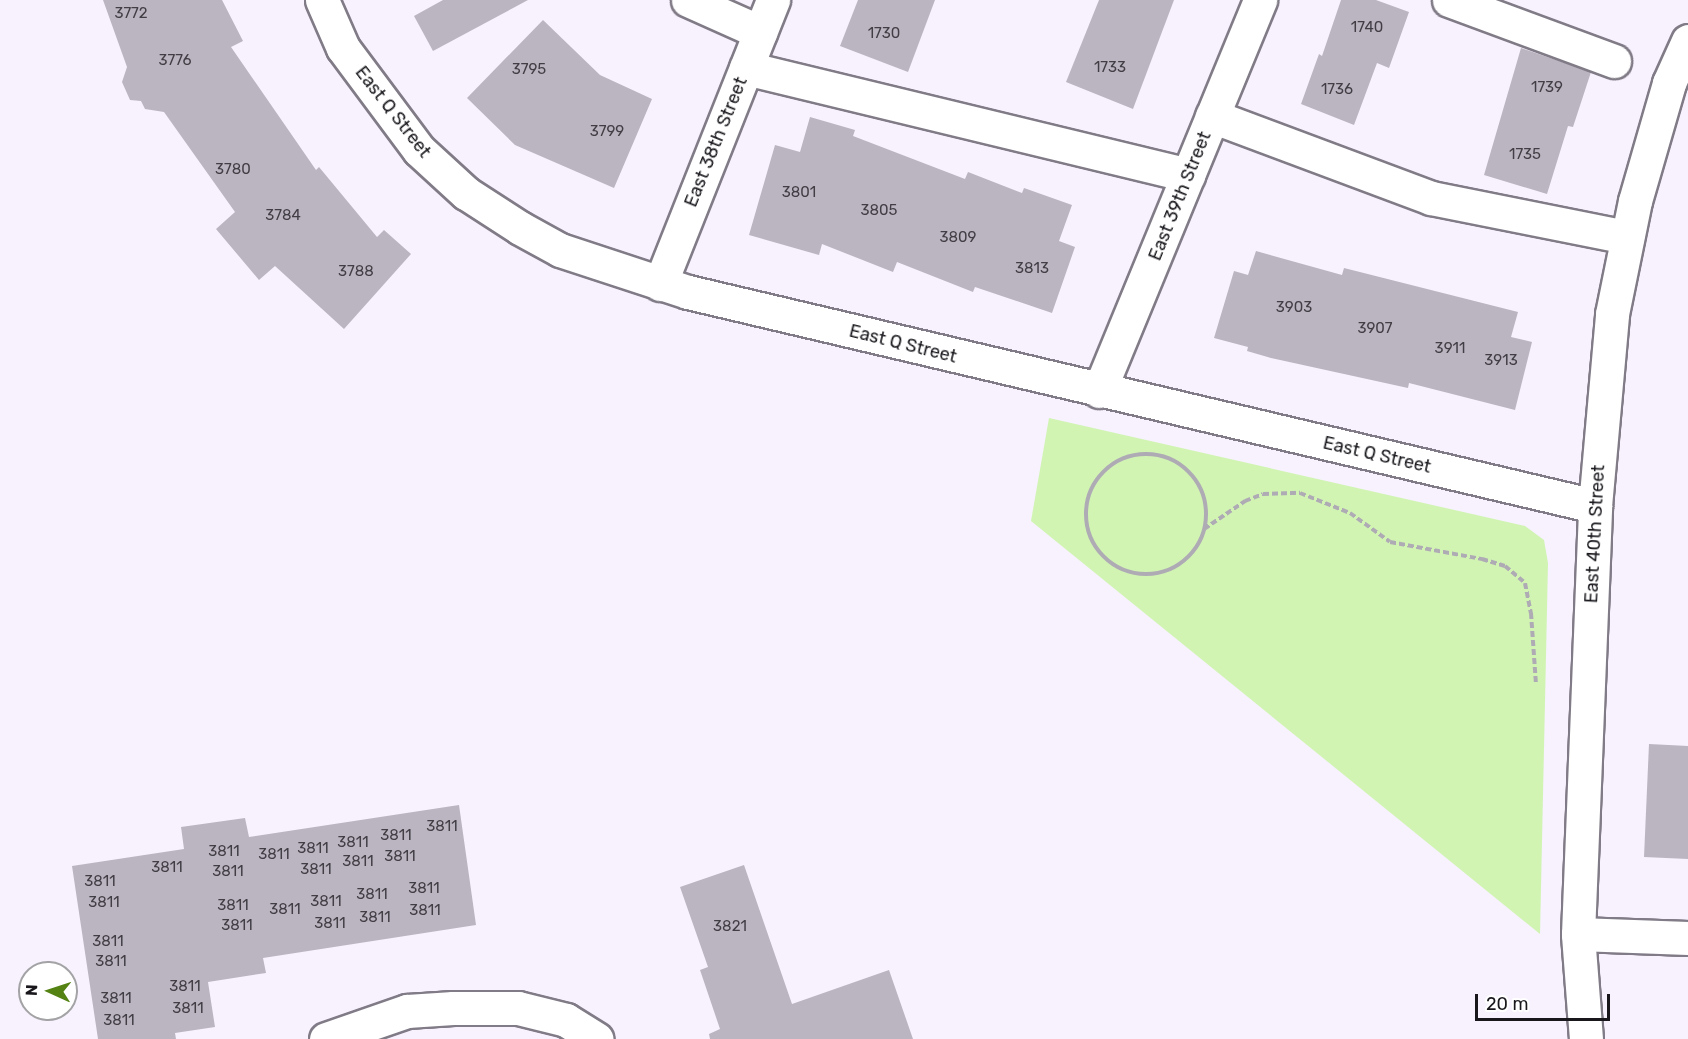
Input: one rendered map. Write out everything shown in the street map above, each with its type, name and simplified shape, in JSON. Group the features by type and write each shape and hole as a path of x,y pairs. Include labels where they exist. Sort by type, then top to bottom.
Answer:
{"street":[{"name":"East Q Street","path":"322,0 343,48 419,150 466,193 520,228 560,250 660,284 1099,391 1595,506"},
{"path":"688,0 760,32"},
{"name":"East 38th Street","path":"660,284 773,0"},
{"name":"East 39th Street","path":"1099,391 1260,0"},
{"path":"1449,0 1614,61"},
{"name":"East 40th Street","path":"1586,1039 1578,934 1595,506 1612,314 1627,237 1679,86 1688,41"},
{"path":"746,68 1188,175"},
{"path":"1212,116 1431,198 1627,237"},
{"path":"1578,934 1688,938"},
{"path":"326,1039 407,1011 453,1008 518,1008 566,1020 597,1039"}],"path":[{"path":"1153,455 1155,447"},
{"path":"1153,455 1172,460 1188,472 1200,489 1205,508 1204,529 1197,547 1184,561 1167,571 1148,575 1120,568 1098,550 1089,533 1086,514 1089,495 1098,477 1114,463 1132,456 1153,455"},
{"path":"1204,529 1245,501 1263,494 1300,494 1322,500 1350,513 1390,542 1482,559 1505,566 1525,583 1531,613 1536,685"}],"green space":[{"path":"1049,418 1525,526 1544,540 1548,563 1540,934 1031,521"}],"building":[{"path":"103,0 222,0 243,41 231,47 316,170 319,167 377,237 384,230 411,254 344,329 275,266 259,280 216,229 235,212 164,112 145,109 141,101 130,100 122,82 127,67"},
{"path":"443,0 528,0 433,51 414,16"},
{"path":"858,0 935,0 908,72 840,46"},
{"path":"1099,0 1174,0 1133,109 1066,82"},
{"path":"1341,0 1376,0 1409,12 1389,68 1377,63 1354,125 1301,104 1319,54 1322,56"},
{"path":"543,20 600,75 652,99 614,188 515,145 467,98"},
{"path":"1521,48 1591,72 1573,127 1568,126 1547,194 1484,175"},
{"path":"810,117 855,130 853,136 965,179 968,172 1022,193 1024,188 1072,205 1059,241 1075,247 1052,313 975,287 973,292 897,262 893,272 822,244 819,255 749,235 775,145 800,152"},
{"path":"1256,251 1342,275 1344,268 1518,312 1511,337 1532,342 1515,410 1409,383 1408,388 1271,358 1247,351 1248,347 1214,338 1234,271 1248,275"},
{"path":"1649,744 1688,746 1688,859 1644,857"},
{"path":"459,805 476,925 263,958 266,973 208,982 215,1027 175,1033 176,1039 98,1039 72,866 184,849 181,827 245,818 249,837"},
{"path":"744,865 792,1004 889,970 913,1039 710,1039 709,1034 720,1029 700,970 708,967 680,887"}]}
